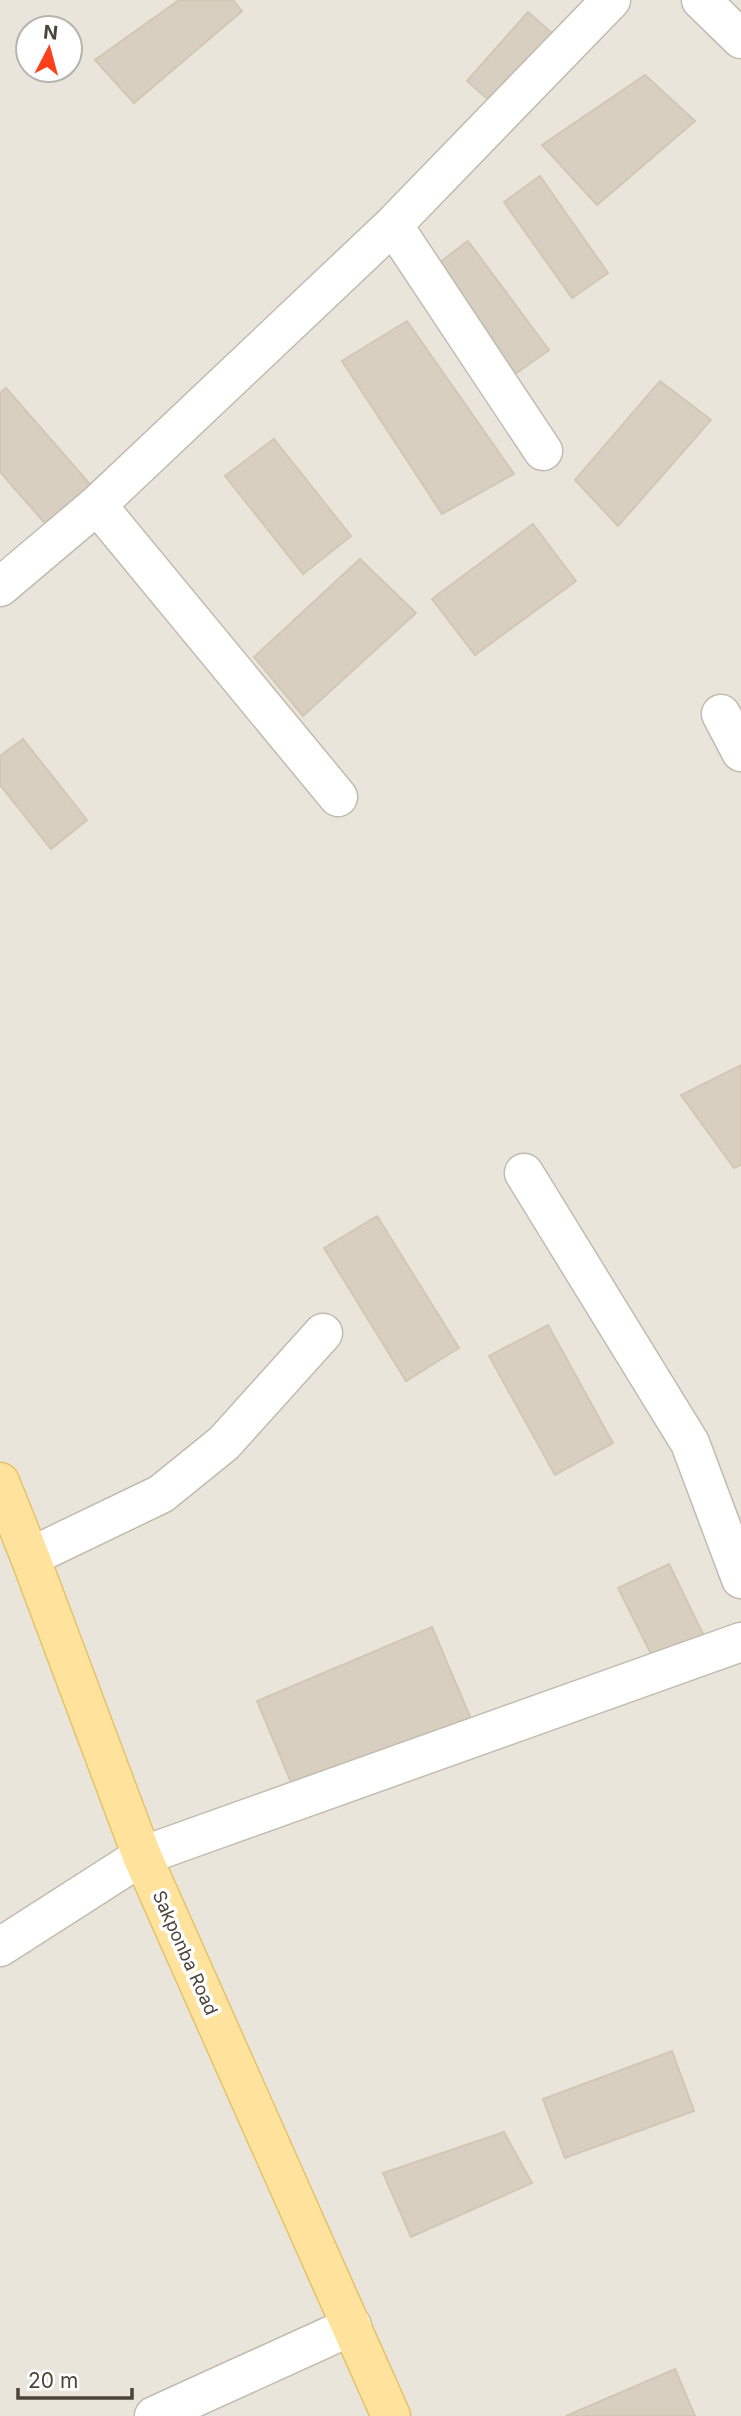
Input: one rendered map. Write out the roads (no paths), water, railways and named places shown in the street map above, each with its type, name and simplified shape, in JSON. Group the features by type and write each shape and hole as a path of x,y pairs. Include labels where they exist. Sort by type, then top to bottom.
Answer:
{"main road":[{"name":"Sakponba Road","path":"0,1482 142,1856 391,2416"}],"street":[{"path":"0,587 97,505 393,225 611,0"},
{"path":"701,0 741,38"},
{"path":"393,225 543,451"},
{"path":"97,505 338,797"},
{"path":"720,714 741,752"},
{"path":"524,1174 690,1443 741,1579"},
{"path":"30,1556 161,1494 224,1443 323,1333"},
{"path":"0,1947 142,1856 741,1642"},
{"path":"153,2416 352,2326"}]}
